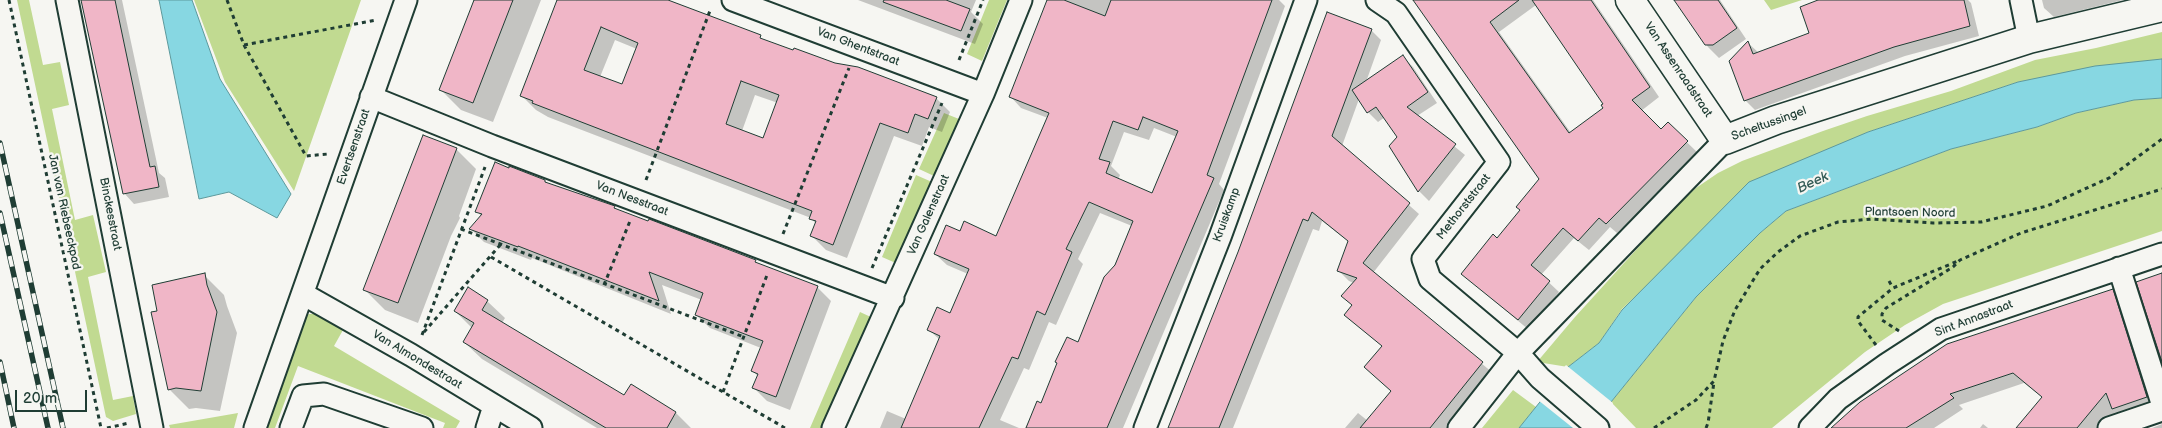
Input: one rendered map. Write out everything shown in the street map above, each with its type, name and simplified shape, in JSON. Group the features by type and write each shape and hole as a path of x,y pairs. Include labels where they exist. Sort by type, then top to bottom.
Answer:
{"street":[{"name":"Binckesstraat","path":"68,0 152,428"},
{"name":"Van Ghentstraat","path":"733,0 983,94"},
{"name":"Van Galenstraat","path":"833,428 983,94 1021,0"},
{"name":"Kruiskamp","path":"1145,428 1220,237 1306,0"},
{"name":"Methorststraat","path":"1378,0 1396,13 1500,162 1423,259 1430,278 1518,353"},
{"name":"Van Assenraadstraat","path":"1630,0 1725,140"},
{"path":"2020,0 2029,39"},
{"name":"Evertsenstraat","path":"303,294 403,7"},
{"name":"Scheltussingel","path":"1459,428 1518,353 1725,140 1776,120 2029,39 2162,7"},
{"name":"Van Nesstraat","path":"371,97 492,146 893,298"},
{"name":"Sint Annastraat","path":"1810,428 1838,399 1941,329 2162,254"},
{"path":"2119,268 2162,403"},
{"path":"255,428 303,294"},
{"name":"Van Almondestraat","path":"303,294 411,355 531,428"},
{"path":"1518,353 1540,378 1598,428"},
{"path":"291,428 303,396 324,394 422,428"},
{"path":"487,428 494,406"},
{"path":"2109,428 2162,410"}],"path":[{"name":"Jan van Riebeeckpad","path":"9,0 101,428"},
{"path":"226,0 244,45 306,156 353,151"},
{"path":"604,285 714,0"},
{"path":"864,287 951,82 983,0"},
{"path":"244,45 403,7"},
{"path":"723,392 857,46"},
{"name":"Plantsoen Noord","path":"1654,428 1696,400 1714,380 1723,342 1735,310 1760,269 1778,252 1800,236 1838,222 1872,219 1933,223 1981,222 2047,206 2109,178 2162,139"},
{"path":"411,355 422,335 492,146"},
{"path":"1873,340 1858,321 1858,317 1893,288 2022,232 2162,189"},
{"path":"461,229 744,337"},
{"path":"422,335 501,244"},
{"path":"491,257 785,428"},
{"path":"1911,348 1897,329 1882,320 1882,314 1891,303 1953,267 1960,260"},
{"path":"1889,281 1893,288"},
{"path":"1706,428 1714,380"}],"green space":[{"path":"17,0 29,0 43,65 60,62 69,105 52,109 75,220 93,215 106,272 88,277 113,400 133,396 136,414 113,421 106,417"},
{"path":"194,0 361,0 294,191 225,82"},
{"path":"989,0 1007,0 982,61 967,54"},
{"path":"1764,0 1802,0 1771,10"},
{"path":"2162,32 2162,59 2018,82 1868,132 1734,197 1684,250 1622,309 1599,343 1568,367 1537,362 1575,317 1675,207 1696,188 1718,173 1742,161 1823,131 1951,91 2035,60"},
{"path":"2162,98 2162,231 1943,304 1905,325 1865,352 1772,428 1636,428 1611,402 1696,297 1760,233 1786,211 1951,149 2037,127 2076,113 2134,100"},
{"path":"944,113 959,119 934,176 919,169"},
{"path":"916,175 932,182 898,264 882,257"},
{"path":"860,312 873,318 826,428 810,428"},
{"path":"315,314 343,330 334,346 460,421 456,428 443,428 445,423 298,366 275,428 264,428 304,316"},
{"path":"1513,390 1536,407 1519,428 1482,428"},
{"path":"238,413 234,428 170,428 169,425"}],"water":[{"path":"159,0 192,0 220,79 291,194 277,218 229,192 199,199"},
{"name":"Beek","path":"2162,59 2162,98 2134,100 2076,113 2037,127 1951,149 1786,211 1760,233 1696,297 1611,402 1599,428 1519,428 1568,367 1599,343 1622,310 1749,182 1868,132 2018,82 2095,66"}],"pier":[{"path":"1566,365 1613,403 1602,428 1573,428 1538,400"}],"building":[{"path":"81,0 115,0 150,167 155,166 159,187 123,194"},
{"path":"474,0 513,0 473,103 439,90"},
{"path":"557,0 668,0 761,35 760,38 793,50 794,48 835,63 858,67 937,97 928,119 915,114 908,133 880,123 833,245 810,236 816,221 809,219 812,211 532,103 533,101 520,96","holes":["601,27 638,43 622,84 584,70","741,81 779,95 763,138 726,124"]},
{"path":"884,0 946,0 970,9 961,31 883,2"},
{"path":"1047,0 1064,0 1105,16 1111,0 1272,0 1207,175 1214,178 1107,428 1026,428 1037,401 1041,403 1057,363 1055,362 1067,337 1078,342 1104,277 1115,265 1133,221 1089,202 1066,249 1072,252 1045,315 1037,311 1018,359 1012,357 979,428 901,428 940,336 927,330 937,307 950,313 969,269 934,254 946,225 960,231 964,221 996,236 1049,113 1009,97","holes":["1143,117 1178,131 1152,193 1106,173 1110,162 1099,159 1113,121 1138,130"]},
{"path":"1413,0 1519,0 1490,22 1569,133 1603,108 1601,105 1603,104 1532,0 1591,0 1650,87 1632,100 1661,129 1668,122 1688,141 1606,224 1599,218 1578,241 1563,228 1531,265 1550,281 1518,320 1461,274 1493,234 1497,238 1520,210 1516,207 1539,179"},
{"path":"1674,0 1718,0 1737,28 1713,45 1705,45"},
{"path":"1818,0 1964,0 1970,26 1894,47 1744,101 1729,61 1748,41 1753,54 1809,33 1800,7"},
{"path":"1327,12 1372,29 1332,136 1410,203 1363,263 1483,362 1430,428 1360,428 1391,391 1364,367 1382,346 1344,315 1352,305 1341,296 1357,278 1337,271 1348,241 1312,212 1308,221 1303,219 1219,428 1168,428 1238,252"},
{"path":"1403,55 1428,92 1407,107 1456,144 1418,192 1389,146 1397,137 1376,107 1367,113 1352,90"},
{"path":"423,135 457,148 398,303 363,290"},
{"path":"495,162 756,260 755,262 818,286 776,397 752,388 758,374 751,371 763,341 695,315 703,293 649,272 659,301 469,229 482,214 475,212"},
{"path":"205,273 207,285 217,312 201,391 176,388 168,390 151,312 157,311 152,285"},
{"path":"2162,273 2162,362 2136,282"},
{"path":"468,287 488,300 482,310 624,395 631,384 676,412 667,428 606,428 463,342 474,323 454,311"},
{"path":"2113,289 2147,397 2112,409 2106,393 2077,428 2016,428 2042,397 2013,373 1950,394 1954,398 1906,428 1831,428 1860,402 1947,344"}],"railway":[{"path":"0,143 63,428"},
{"path":"0,213 48,428"},
{"path":"0,362 14,428"}]}
